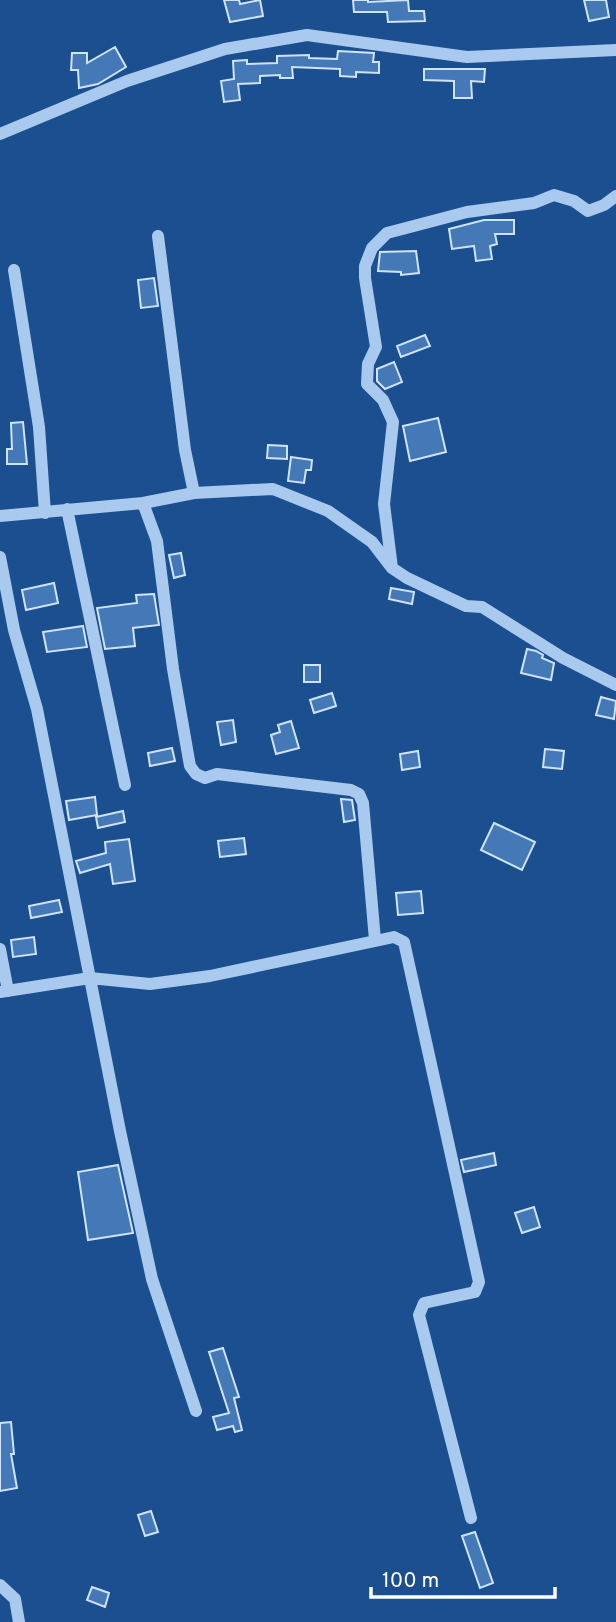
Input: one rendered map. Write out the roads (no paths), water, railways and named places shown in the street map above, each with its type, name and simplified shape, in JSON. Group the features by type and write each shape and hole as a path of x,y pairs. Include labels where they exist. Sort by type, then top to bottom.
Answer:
{"street":[{"path":"0,134 127,81 225,49 307,36 467,57 616,50"},
{"path":"392,568 384,505 393,422 383,400 367,384 368,364 376,347 365,278 365,266 372,248 387,233 467,212 534,203 554,195 574,201 588,211 604,205 616,196"},
{"path":"158,236 194,493"},
{"path":"14,270 39,427 45,513"},
{"path":"0,516 143,503 194,493 273,489 328,511 372,542 392,568 407,578 466,606 482,607 563,658 616,685"},
{"path":"143,503 157,541 173,669 190,766 196,774 205,778 217,774 351,790 359,794 363,803 375,940"},
{"path":"67,509 125,785"},
{"path":"0,557 14,630 37,709 152,1279 196,1411"},
{"path":"0,949 4,991 90,978 150,984 210,976 375,940 394,937 404,942 479,1283 475,1292 424,1303 419,1315 471,1518"},
{"path":"0,1586 15,1600 19,1622"}]}
